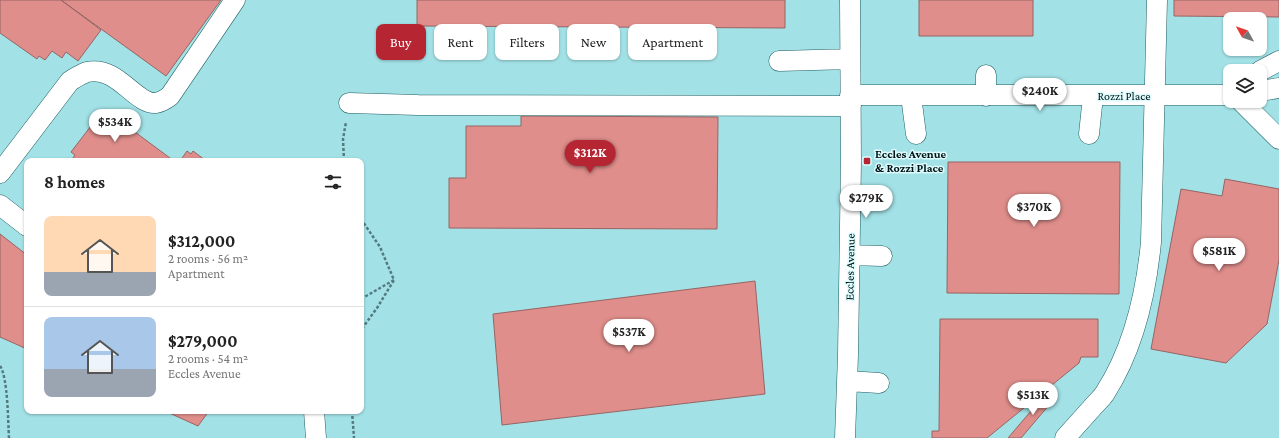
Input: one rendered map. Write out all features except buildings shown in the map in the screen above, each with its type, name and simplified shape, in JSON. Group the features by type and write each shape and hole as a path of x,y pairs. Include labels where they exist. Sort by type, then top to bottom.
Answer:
{"street":[{"path":"0,173 70,81 87,72 105,72 124,84 144,100 154,103 162,101 170,96 235,0"},
{"name":"Eccles Avenue","path":"846,438 850,255 850,0"},
{"path":"1065,438 1104,394 1119,370 1141,305 1148,274 1151,242 1157,0"},
{"path":"779,61 850,59"},
{"path":"1267,67 1279,61"},
{"path":"986,75 986,96"},
{"path":"1267,90 1279,88"},
{"path":"911,96 916,134"},
{"name":"Rozzi Place","path":"349,103 426,105 851,101 911,96 1223,96"},
{"path":"1089,134 1093,96"},
{"path":"1248,108 1279,139"},
{"path":"0,205 24,224"},
{"path":"850,255 882,256"},
{"path":"848,381 879,383"},
{"path":"314,414 316,438"}],"path":[{"path":"344,158 342,139 349,103"},
{"path":"364,223 380,247 394,280"},
{"path":"364,297 394,280"},
{"path":"364,326 394,280"},
{"path":"0,366 3,370 6,394 9,438"},
{"path":"352,414 354,438"}],"place":[{"name":"Eccles Avenue & Rozzi Place","path":"867,161"}]}
